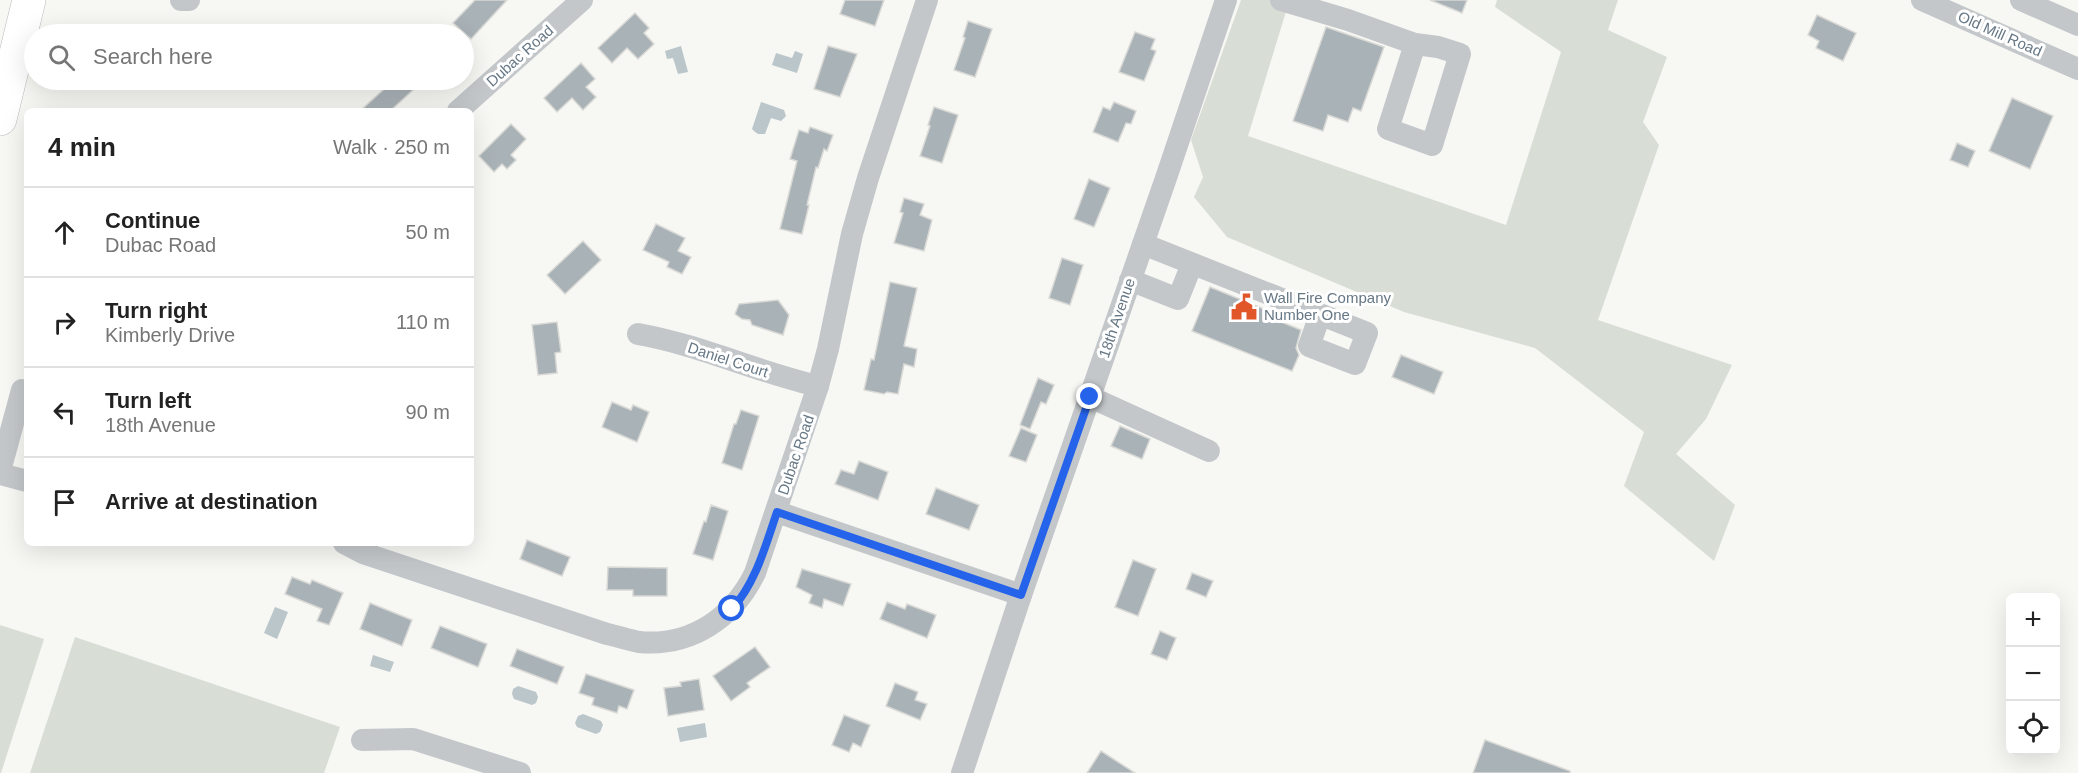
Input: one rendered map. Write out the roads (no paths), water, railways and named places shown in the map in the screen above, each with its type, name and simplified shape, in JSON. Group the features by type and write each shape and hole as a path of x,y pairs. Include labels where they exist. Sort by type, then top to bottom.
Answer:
{"highway":[{"path":"0,119 29,0"}],"street":[{"path":"181,0 189,0"},
{"name":"Dubac Road","path":"461,108 582,0"},
{"name":"Dubac Road","path":"350,546 363,553 607,634 639,642 678,640 703,631 732,609 755,573 818,386 828,350 852,234 868,178 927,0"},
{"name":"18th Avenue","path":"962,773 1226,0"},
{"path":"1281,0 1348,20 1415,44"},
{"name":"Old Mill Road","path":"1922,0 2078,69"},
{"path":"2021,0 2078,25"},
{"path":"1143,244 1320,315"},
{"path":"1130,280 1178,299 1192,264"},
{"name":"Daniel Court","path":"638,334 710,352 781,377 818,386"},
{"path":"22,390 0,472 24,480"},
{"path":"1090,397 1209,451"},
{"path":"777,512 1021,595"},
{"path":"362,740 413,739 520,773"}],"place":[{"name":"Wall Fire Company Number One","path":"1244,307"}]}
